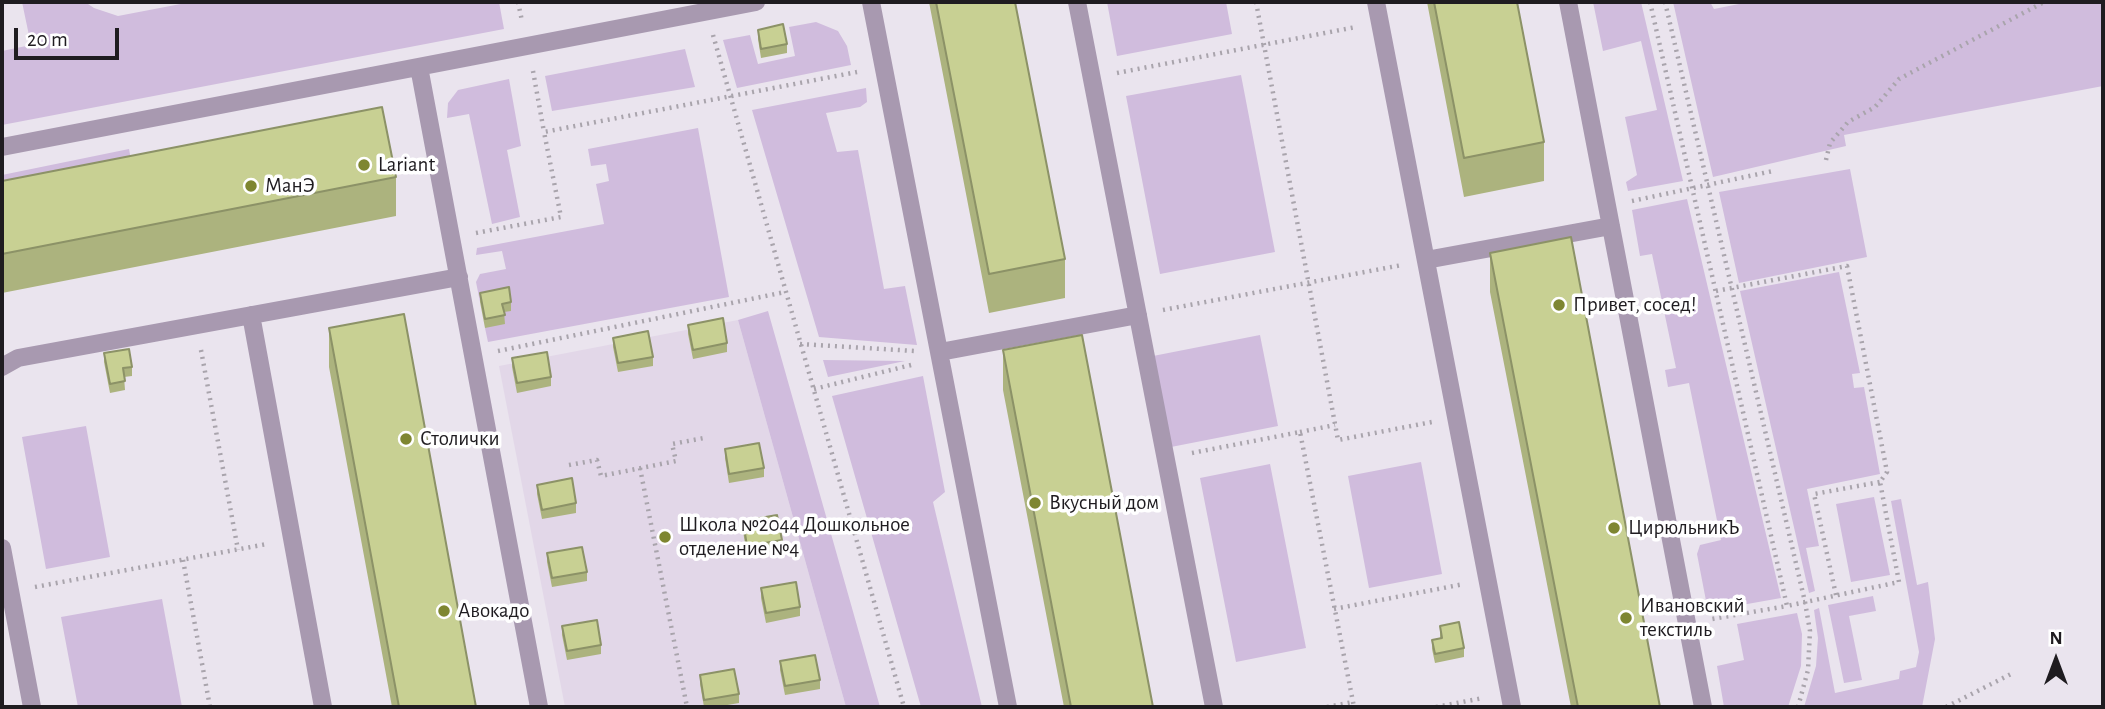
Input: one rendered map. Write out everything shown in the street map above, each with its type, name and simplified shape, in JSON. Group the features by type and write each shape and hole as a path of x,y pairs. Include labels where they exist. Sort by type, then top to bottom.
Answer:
{"lane":[{"path":"2,147 756,2"},
{"path":"872,2 1008,707"},
{"path":"1077,2 1214,707"},
{"path":"1376,2 1511,700"},
{"path":"1568,2 1703,707"},
{"path":"419,67 539,707"},
{"path":"1426,260 1611,226"},
{"path":"2,367 18,358 458,277"},
{"path":"251,315 323,707"},
{"path":"940,352 1138,315"},
{"path":"2,548 10,592 8,618 32,707"}],"path":[{"path":"1256,2 1338,440 1456,417"},
{"path":"1650,2 1787,606"},
{"path":"1665,2 1805,602 1810,631 1808,670 1798,707"},
{"path":"1826,160 1830,143 1848,122 1875,107 1899,79 2044,2"},
{"path":"706,11 904,707"},
{"path":"1092,78 1380,22"},
{"path":"451,238 561,217 528,46"},
{"path":"544,132 884,67"},
{"path":"1607,206 1773,171"},
{"path":"1138,315 1426,260"},
{"path":"1687,624 1899,582 1880,482 1886,472 1847,266 1716,291"},
{"path":"474,356 785,292"},
{"path":"197,325 238,550"},
{"path":"800,344 940,352"},
{"path":"814,388 899,368"},
{"path":"1166,458 1335,425"},
{"path":"1300,432 1353,705 1327,707"},
{"path":"569,465 597,460 601,476 676,461 672,444 704,438"},
{"path":"640,468 687,707"},
{"path":"1836,595 1814,494 1880,482"},
{"path":"10,592 292,540"},
{"path":"183,560 210,707"},
{"path":"1334,609 1488,579"},
{"path":"1946,707 2011,674"},
{"path":"1436,707 1511,700"}],"shaded area":[{"path":"22,2 85,2 118,16 191,2 499,2 504,29 2,125 2,51 31,45"},
{"path":"1107,2 1226,2 1232,34 1117,56"},
{"path":"1593,2 1641,2 1683,181 1628,191 1626,182 1637,175 1625,117 1657,110 1641,41 1603,51"},
{"path":"1673,2 1710,2 1714,9 1749,2 2103,2 2103,86 1844,135 1846,146 1713,177"},
{"path":"816,22 838,31 847,46 851,65 737,88 723,40 750,35 758,64 795,56 789,27"},
{"path":"685,49 695,87 552,111 545,76"},
{"path":"1241,75 1275,252 1160,274 1126,96"},
{"path":"509,79 521,146 507,150 520,217 492,224 469,114 447,118 448,103 458,90"},
{"path":"866,88 867,102 860,107 826,113 837,152 858,150 884,289 905,286 917,345 819,337 752,110"},
{"path":"698,128 729,297 488,342 485,328 502,313 508,297 480,302 476,282 480,274 506,269 502,251 476,255 477,248 604,224 596,184 609,181 606,164 591,166 588,149"},
{"path":"129,149 131,160 11,185 10,179 2,180 2,175"},
{"path":"1850,169 1867,257 1739,283 1719,192"},
{"path":"1687,199 1781,598 1708,611 1697,554 1700,545 1721,540 1689,383 1668,387 1665,370 1676,368 1652,254 1640,256 1632,210"},
{"path":"1839,272 1860,373 1852,374 1854,388 1864,387 1880,474 1807,489 1819,546 1806,548 1815,591 1809,593 1740,291"},
{"path":"768,311 880,707 846,707 738,320"},
{"name":"Школа №2044 Дошкольное отделение №4","path":"738,320 846,707 565,707 499,366"},
{"path":"1260,335 1278,426 1171,447 1153,356"},
{"path":"823,360 905,361 828,377"},
{"path":"923,376 945,492 933,502 982,707 921,707 832,396"},
{"path":"86,426 110,557 46,569 22,437"},
{"path":"1421,462 1442,574 1369,588 1348,476"},
{"path":"1270,464 1306,648 1236,662 1200,478"},
{"path":"1874,497 1890,575 1851,582 1836,504"},
{"path":"1901,499 1917,585 1928,582 1935,639 1922,707 1804,707 1816,666 1818,638 1814,610 1819,608 1835,693 1899,679 1900,671 1916,667 1919,652 1891,501"},
{"path":"1873,596 1876,611 1849,616 1862,680 1844,683 1828,605"},
{"path":"162,599 182,707 78,707 61,617"},
{"path":"1797,613 1802,634 1801,666 1788,707 1724,707 1717,666 1744,660 1737,624"}],"building":[{"path":"936,2 1015,2 1065,259 989,274"},
{"path":"1434,2 1517,2 1544,142 1464,158"},
{"path":"783,24 787,44 761,49 758,30"},
{"path":"382,107 396,177 2,254 2,181"},
{"path":"1571,237 1660,707 1578,707 1490,253"},
{"path":"509,287 511,302 502,304 505,315 485,319 480,293"},
{"path":"404,314 476,707 399,707 329,328"},
{"path":"723,318 727,343 693,350 688,325"},
{"path":"648,331 653,357 618,363 613,338"},
{"path":"1082,335 1153,707 1071,707 1003,350"},
{"path":"129,349 132,367 123,368 125,381 110,384 104,353"},
{"path":"547,352 551,377 517,383 512,358"},
{"path":"759,443 764,468 729,474 725,449"},
{"path":"572,478 576,503 542,510 537,485"},
{"path":"777,515 782,540 747,546 743,521"},
{"path":"582,547 587,572 552,578 547,553"},
{"path":"796,582 800,607 766,613 761,588"},
{"path":"597,620 601,645 567,651 562,626"},
{"path":"1459,622 1464,648 1435,654 1432,640 1442,638 1440,626"},
{"path":"815,655 820,680 785,686 780,661"},
{"path":"734,669 739,694 704,700 700,675"}],"place":[{"name":"Lariant","path":"364,165"},
{"name":"МанЭ","path":"251,186"},
{"name":"Привет, сосед!","path":"1559,305"},
{"name":"Столички","path":"406,439"},
{"name":"Вкусный дом","path":"1035,503"},
{"name":"ЦирюльникЪ","path":"1614,528"},
{"name":"Школа №2044 Дошкольное отделение №4","path":"665,537"},
{"name":"Авокадо","path":"444,611"},
{"name":"Ивановский текстиль","path":"1626,618"}]}
